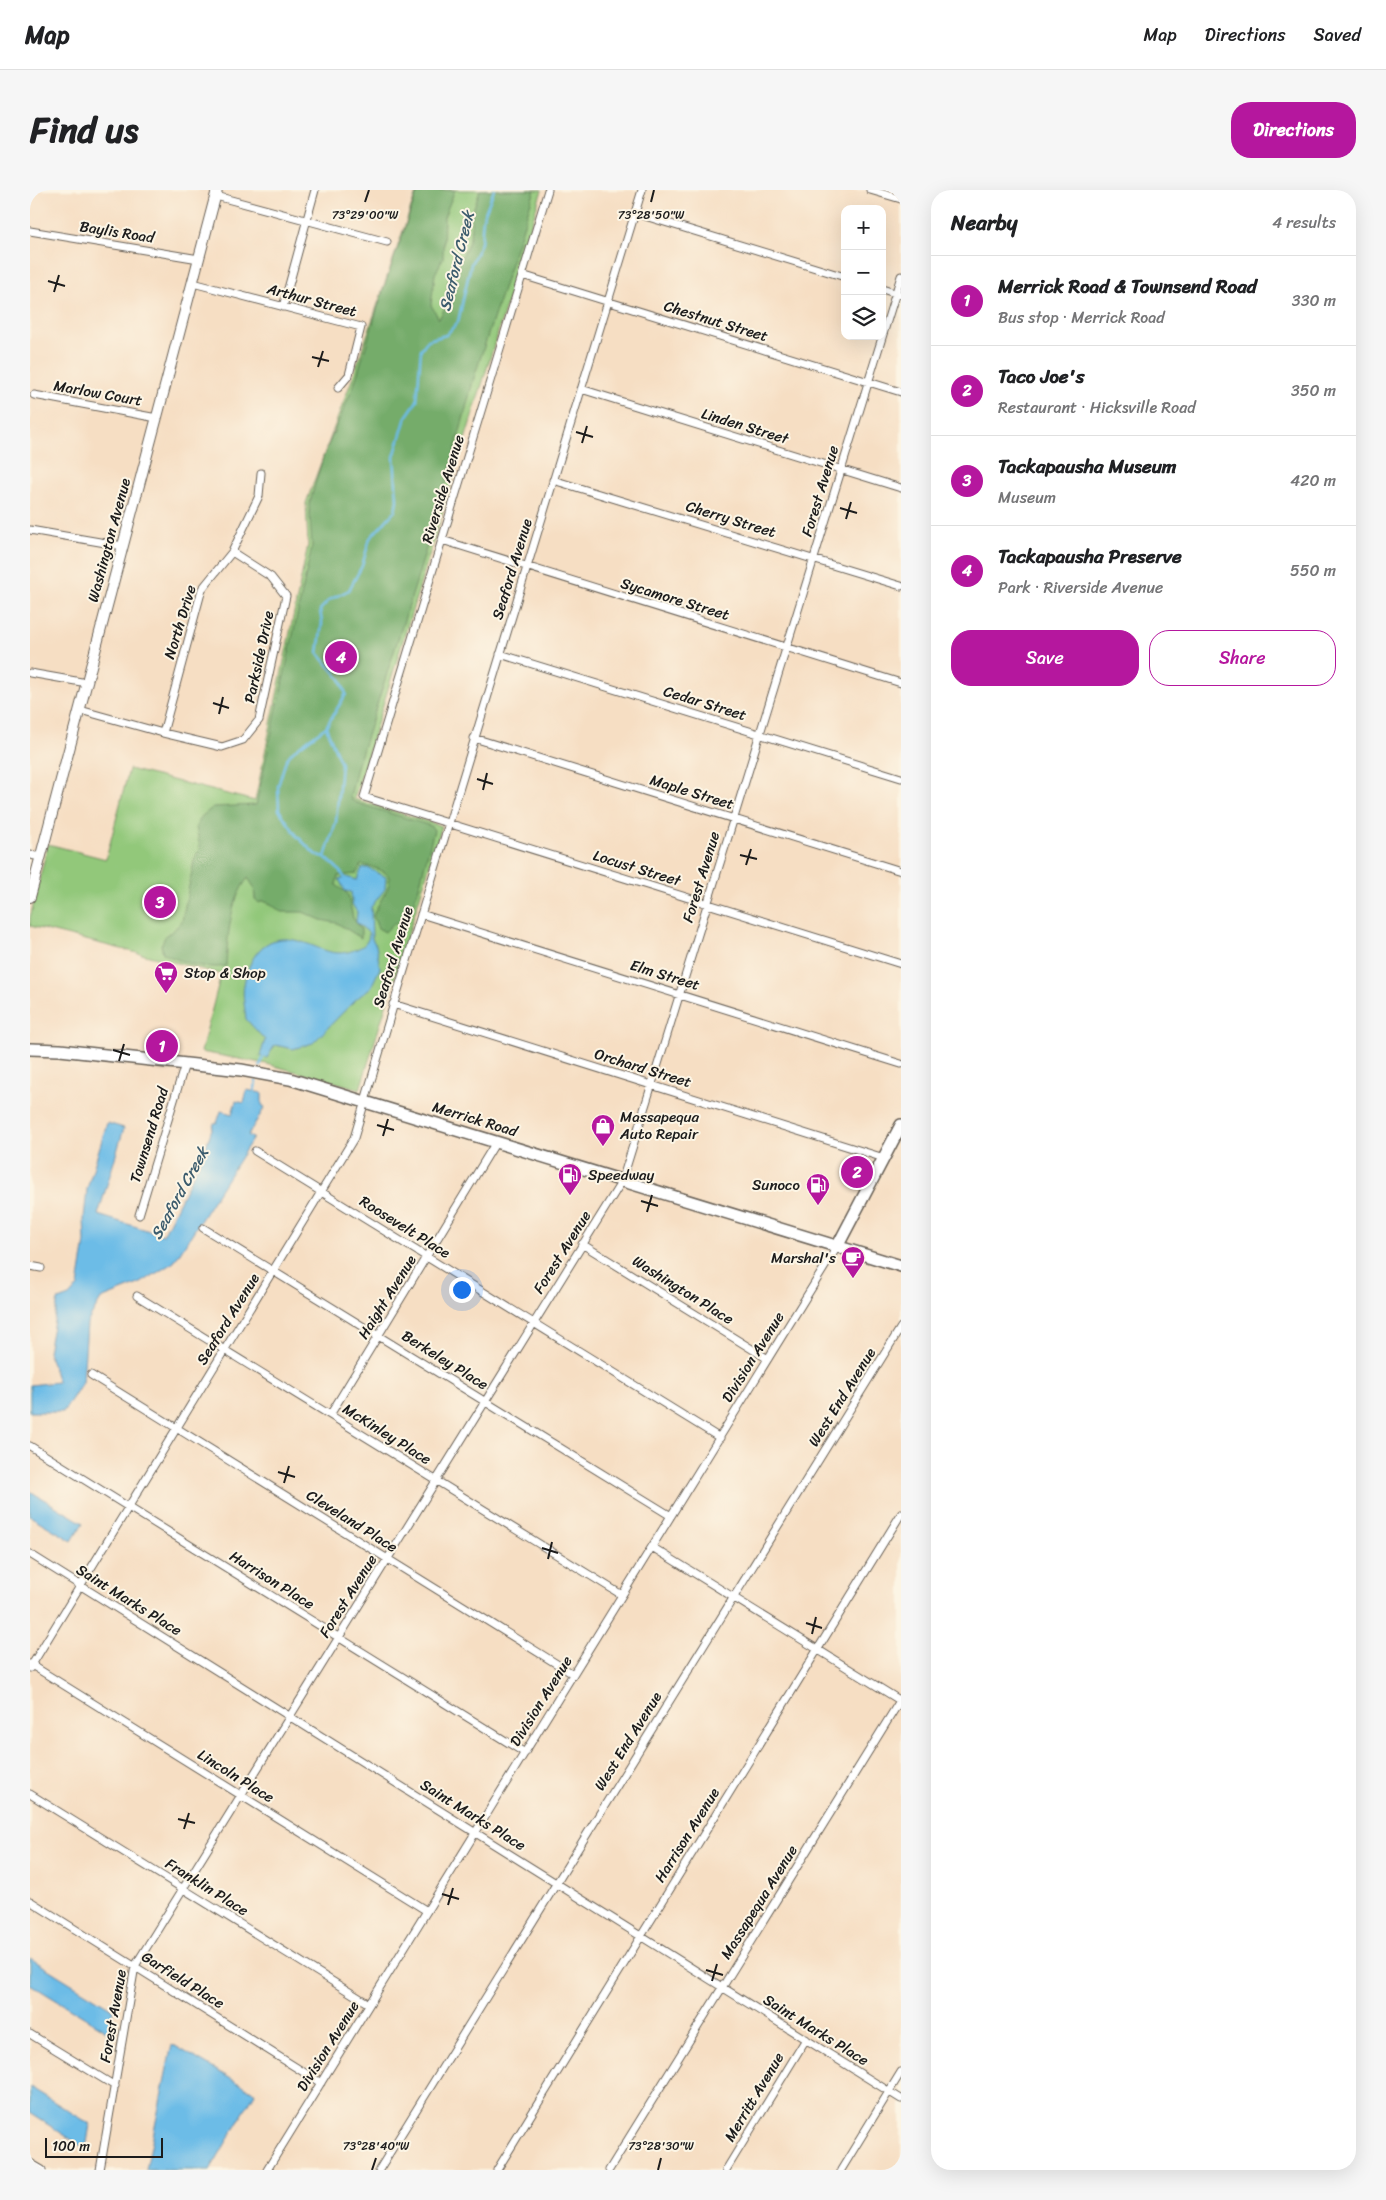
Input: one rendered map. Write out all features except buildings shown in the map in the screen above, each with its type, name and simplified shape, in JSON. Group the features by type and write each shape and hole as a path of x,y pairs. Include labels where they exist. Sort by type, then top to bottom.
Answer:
{"main road":[{"name":"Merrick Road","path":"30,1049 60,1050 241,1070 290,1079 901,1266"},
{"path":"837,1247 901,1125"}],"street":[{"path":"283,307 315,190"},
{"name":"Riverside Avenue","path":"364,797 548,190"},
{"name":"Seaford Avenue","path":"31,1665 322,1192 356,1133 474,738 642,190"},
{"path":"870,190 901,200"},
{"path":"217,193 306,221 386,242"},
{"name":"Washington Avenue","path":"30,897 217,193"},
{"path":"635,212 841,276"},
{"name":"Baylis Road","path":"30,232 199,259"},
{"name":"Chestnut Street","path":"522,275 901,392"},
{"name":"Forest Avenue","path":"100,2170 135,1966 622,1180 868,382 898,294 901,276"},
{"name":"Arthur Street","path":"193,282 361,327 349,375 338,388"},
{"path":"886,290 898,294"},
{"name":"Linden Street","path":"581,389 901,488"},
{"name":"Marlow Court","path":"34,395 157,418"},
{"name":"North Drive","path":"163,733 202,589 232,552 259,496 262,473"},
{"name":"Cherry Street","path":"553,480 901,586"},
{"path":"30,530 123,546"},
{"name":"Sycamore Street","path":"442,540 901,683"},
{"name":"Parkside Drive","path":"80,710 222,747 242,740 259,720 286,596 271,577 232,552"},
{"name":"Cedar Street","path":"500,654 901,778"},
{"path":"30,673 87,683"},
{"name":"Maple Street","path":"474,738 901,871"},
{"name":"Locust Street","path":"364,797 901,964"},
{"path":"30,855 41,857"},
{"name":"Elm Street","path":"421,914 901,1064"},
{"name":"Orchard Street","path":"394,1004 884,1158"},
{"name":"Townsend Road","path":"139,1215 185,1064"},
{"name":"Haight Avenue","path":"330,1415 428,1257 496,1142"},
{"name":"Roosevelt Place","path":"255,1151 720,1438"},
{"name":"Berkeley Place","path":"203,1228 380,1335 671,1516"},
{"name":"Washington Place","path":"582,1244 768,1359"},
{"name":"Division Avenue","path":"267,2170 837,1247"},
{"path":"30,1266 41,1268"},
{"name":"McKinley Place","path":"138,1296 622,1596"},
{"name":"West End Avenue","path":"379,2170 901,1327"},
{"name":"Cleveland Place","path":"91,1375 574,1674"},
{"name":"Harrison Place","path":"30,1446 525,1753"},
{"name":"Harrison Avenue","path":"497,2170 901,1514"},
{"path":"652,1547 901,1700"},
{"name":"Saint Marks Place","path":"30,1554 901,2099"},
{"name":"Lincoln Place","path":"31,1665 427,1911"},
{"name":"Massapequa Avenue","path":"609,2170 901,1700"},
{"name":"Franklin Place","path":"30,1794 369,2004"},
{"name":"Garfield Place","path":"30,1902 321,2083"},
{"path":"30,2034 115,2086"},
{"name":"Merritt Avenue","path":"726,2170 806,2039"},
{"path":"841,2170 901,2072"},
{"path":"30,2163 42,2170"}],"green space":[{"path":"417,190 542,190 354,799 442,826 360,1089 267,1064 201,1052 221,974 30,926 30,918 48,844 106,859 129,769 255,801 308,545 306,503 351,382"},
{"path":"418,190 455,190 444,217 443,258 435,274 431,305 439,319 448,302 448,281 470,238 472,213 480,190 535,190 473,381 450,470 357,767 350,797 354,802 431,826 434,830 418,891 405,924 394,923 385,932 378,928 373,916 389,883 389,877 385,872 361,865 356,874 338,876 336,885 348,894 353,918 361,929 361,938 337,923 321,920 303,912 281,912 271,904 263,901 259,903 255,899 254,887 248,878 233,909 226,966 211,967 185,962 163,953 161,945 166,935 173,931 182,921 194,861 200,847 196,827 201,817 213,807 256,805 312,546 309,505 323,457 354,385 384,287"}],"water":[{"path":"362,868 368,868 386,877 385,889 371,907 372,939 376,945 380,968 371,987 354,1001 313,1043 293,1049 275,1045 267,1058 260,1056 265,1040 246,1019 243,997 243,989 249,966 259,950 274,940 294,940 326,951 341,953 350,952 364,945 368,940 369,933 356,922 357,912 352,904 351,892 345,891 339,879 346,877 357,880"},
{"path":"247,1090 262,1093 262,1105 265,1107 248,1135 253,1138 174,1262 141,1283 101,1299 87,1323 83,1382 63,1412 30,1412 30,1385 58,1382 48,1352 58,1300 69,1296 78,1286 85,1242 84,1218 87,1189 107,1123 124,1128 98,1215 163,1235 203,1155 214,1123 217,1123 221,1111 232,1114 236,1101 244,1103"},
{"path":"30,1491 83,1523 72,1541 30,1516"},
{"path":"30,1958 114,2010 108,2032 30,1984"},
{"path":"172,2044 255,2093 210,2170 146,2170"},
{"path":"30,2087 90,2124 86,2149 30,2113"}],"waterway":[{"name":"Seaford Creek","path":"346,879 325,857 315,854 297,836 279,810 278,786 286,760 293,751 326,727 346,694 340,679 318,653 322,623 320,610 329,600 349,590 362,566 370,538 395,511 397,500 394,457 406,417 417,401 421,349 428,340 446,335 458,322 471,264 481,243 483,218 494,190"},
{"path":"325,857 336,822 341,764 326,727"},
{"name":"Seaford Creek","path":"260,1066 264,1055"},
{"name":"Seaford Creek","path":"254,1094 256,1081"}],"place":[{"name":"Tackapausha Preserve","path":"341,657"},
{"name":"Tackapausha Museum","path":"160,902"},
{"name":"Stop & Shop","path":"166,994"},
{"name":"Merrick Road & Townsend Road","path":"162,1046"},
{"name":"Massapequa Auto Repair","path":"603,1147"},
{"name":"Taco Joe's","path":"857,1172"},
{"name":"Speedway","path":"570,1196"},
{"name":"Sunoco","path":"818,1206"},
{"name":"Marshal's","path":"853,1279"}]}
